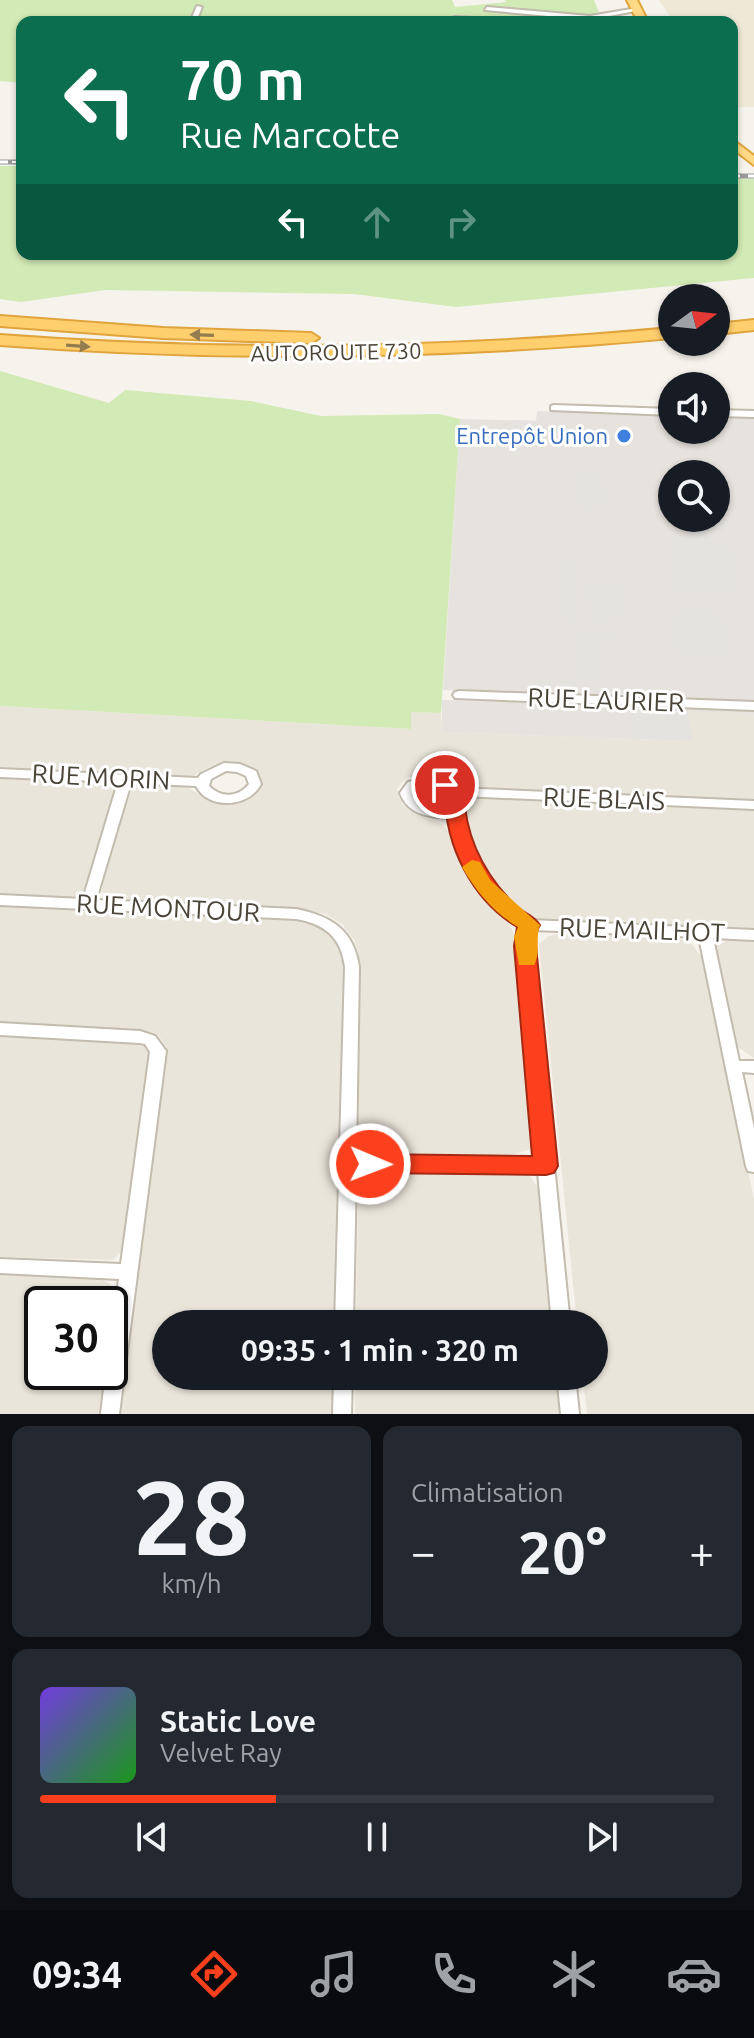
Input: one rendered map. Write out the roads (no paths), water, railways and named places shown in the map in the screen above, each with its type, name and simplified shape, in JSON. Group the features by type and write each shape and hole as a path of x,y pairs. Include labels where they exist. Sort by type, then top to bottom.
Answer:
{"highway":[{"path":"632,0 640,16"},
{"path":"738,147 754,162"},
{"path":"730,320 754,317"},
{"name":"AUTOROUTE 730","path":"0,321 163,333 339,338 495,336 658,326"},
{"path":"730,328 754,325"},
{"name":"AUTOROUTE 730","path":"0,340 180,351 368,353 535,345 658,334"}],"street":[{"path":"195,16 199,7"},
{"path":"487,9 568,16"},
{"path":"602,16 637,10"},
{"path":"554,408 658,412"},
{"path":"730,413 754,414"},
{"name":"RUE LAURIER","path":"459,695 754,706"},
{"name":"RUE MORIN","path":"0,773 202,782"},
{"path":"88,904 126,778"},
{"name":"RUE BLAIS","path":"454,814 422,811 410,803 406,793 412,785 432,781 454,792 754,805"},
{"path":"454,792 454,814 477,877 511,914 529,925 525,933 525,946 560,1310"},
{"name":"RUE MONTOUR","path":"0,900 296,914 316,918 333,927 346,942 351,957 348,1164"},
{"name":"RUE MAILHOT","path":"529,925 754,935"},
{"path":"705,933 754,1166"},
{"path":"0,1029 140,1037 155,1044 158,1058 110,1414"},
{"path":"732,1066 754,1067"},
{"path":"344,1310 348,1164 546,1166"},
{"path":"0,1266 128,1272"},
{"path":"342,1414 343,1390"},
{"path":"567,1390 570,1414"}],"railway":[{"path":"0,162 16,162"},
{"path":"738,176 754,176"}],"place":[{"name":"Entrepôt Union","path":"624,436"}]}
